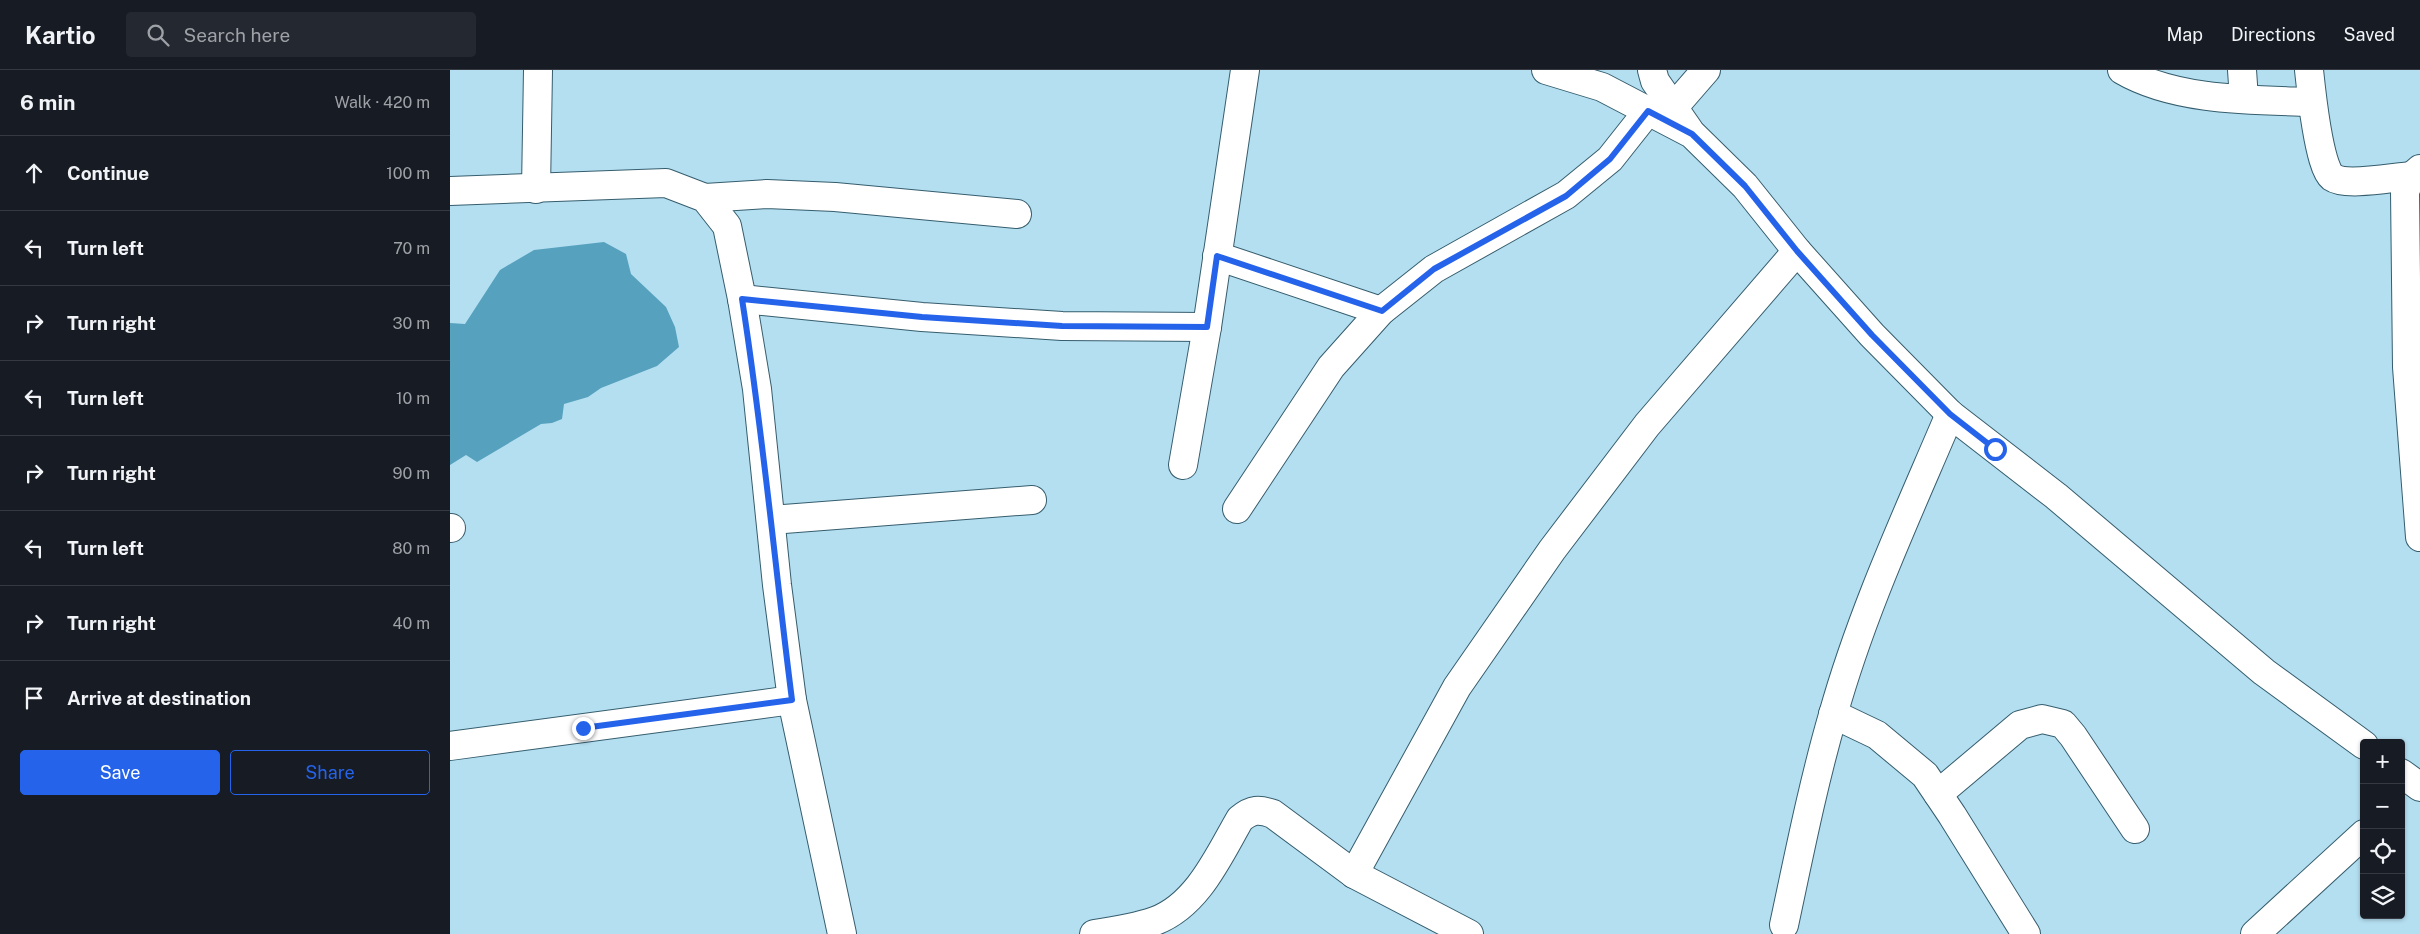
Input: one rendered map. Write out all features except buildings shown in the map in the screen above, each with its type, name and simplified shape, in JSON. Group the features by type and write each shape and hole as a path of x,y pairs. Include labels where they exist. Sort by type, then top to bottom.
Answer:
{"street":[{"path":"536,189 538,70"},
{"path":"1183,466 1207,327 1245,70"},
{"path":"1546,70 1602,86 1661,110 1692,134 1745,186 1797,251 1872,335 1950,414 2063,502 2264,672 2360,742"},
{"path":"1652,70 1661,110"},
{"path":"1237,508 1331,367 1382,311 1434,269 1566,196 1610,159 1706,70"},
{"path":"2122,70 2134,77 2170,90 2244,99 2312,102"},
{"path":"2242,70 2244,99"},
{"path":"2310,70 2312,102 2324,166 2332,177 2345,182 2416,172"},
{"path":"2416,172 2405,191 2407,367 2420,537"},
{"path":"450,192 666,184 705,198 767,194 836,196 1017,214"},
{"path":"705,198 727,226 742,299 757,388 792,700 842,934"},
{"path":"1354,874 1457,687 1552,550 1647,425 1797,251"},
{"path":"1217,256 1382,311"},
{"path":"742,299 922,317 1062,326 1207,327"},
{"path":"1784,925 1809,808 1833,714 1883,570 1950,414"},
{"path":"771,520 1032,500"},
{"path":"450,746 792,700"},
{"path":"1833,714 1877,736 1925,775 2026,934"},
{"path":"1938,794 2020,725 2042,719 2063,724 2135,829"},
{"path":"1094,934 1133,928 1157,920 1184,904 1206,878 1240,819 1249,811 1261,809 1273,814 1354,874 1469,934"},
{"path":"2255,934 2360,838"}],"water":[{"path":"604,242 626,254 631,274 666,307 675,327 679,347 657,366 601,388 588,397 564,404 562,419 552,423 541,424 477,462 466,455 450,465 450,323 465,324 500,270 534,250"}],"route":[{"path":"583,728 792,700 777,585 757,388 742,299 922,317 1062,326 1207,327 1217,256 1382,311 1434,269 1566,196 1610,159 1648,111 1692,134 1745,186 1797,251 1872,335 1950,414 1995,449"}]}
